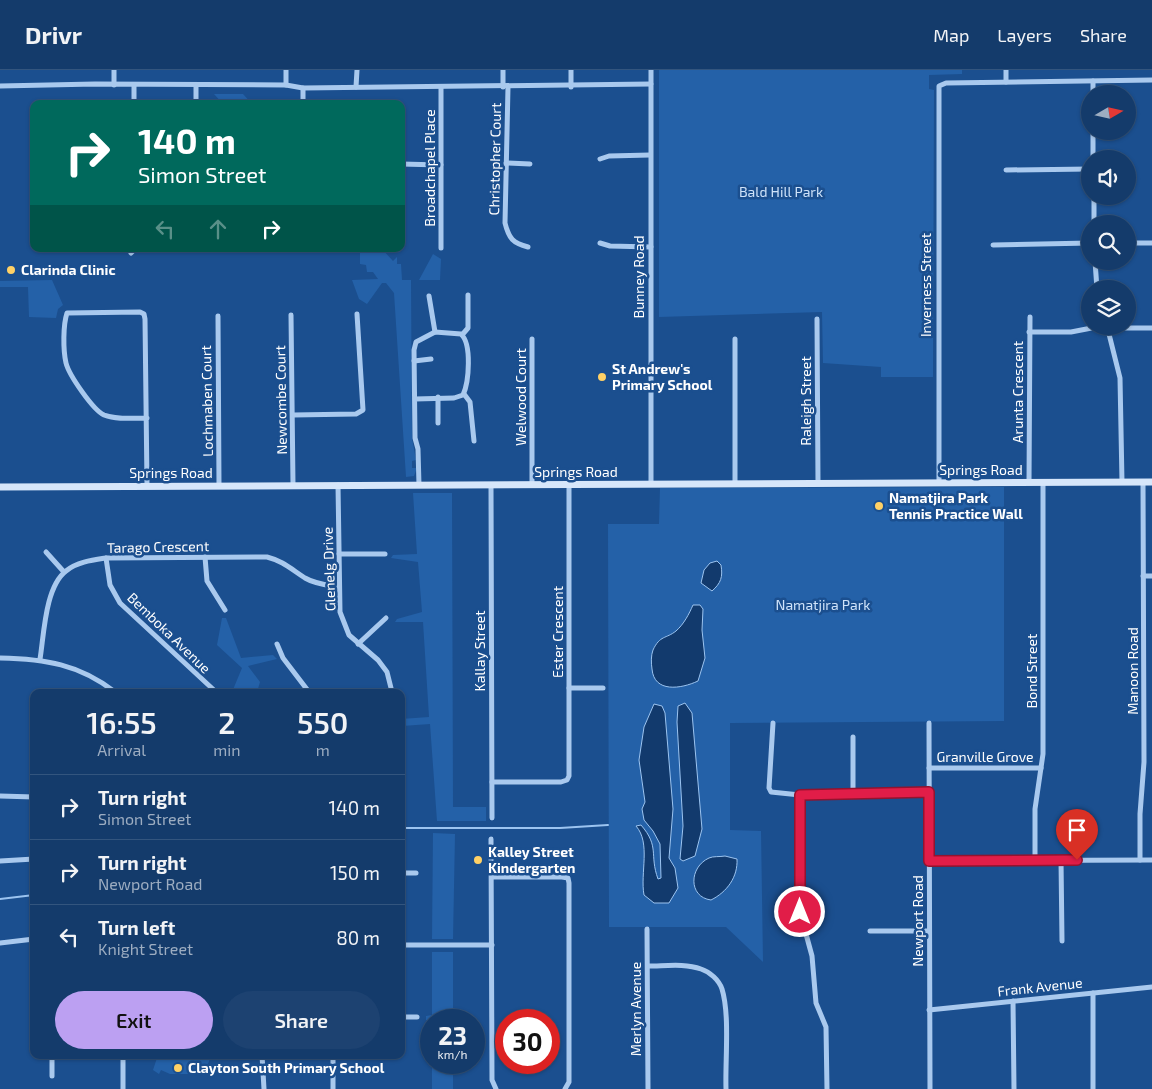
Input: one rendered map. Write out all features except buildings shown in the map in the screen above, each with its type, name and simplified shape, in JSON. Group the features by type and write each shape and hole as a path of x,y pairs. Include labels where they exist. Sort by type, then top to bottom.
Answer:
{"main road":[{"name":"Springs Road","path":"0,487 1152,482"}],"street":[{"path":"114,70 114,85"},
{"path":"286,70 286,85"},
{"path":"356,87 357,70"},
{"name":"Christopher Court","path":"503,70 506,87 505,224 509,237 516,244 528,247"},
{"path":"571,70 571,87"},
{"name":"Bunney Road","path":"651,70 651,484"},
{"path":"1006,70 1006,82 1152,80"},
{"name":"Inverness Street","path":"939,483 939,86 946,82 1006,82"},
{"path":"0,86 286,85 303,88 441,88 650,84"},
{"path":"134,85 134,100"},
{"path":"196,86 196,100"},
{"path":"303,88 303,100"},
{"name":"Broadchapel Place","path":"441,88 441,248"},
{"path":"600,159 609,156 650,156"},
{"path":"506,163 530,164"},
{"path":"405,164 441,165"},
{"path":"1006,170 1081,169"},
{"path":"600,243 610,246 651,247"},
{"path":"993,245 1081,243"},
{"path":"1136,243 1152,243"},
{"path":"419,485 418,449 415,438 414,361 416,342 435,332 462,334 468,328 468,295"},
{"path":"429,296 435,332"},
{"path":"146,418 110,417 95,408 69,370 66,361 65,320 67,313 140,312 144,314 146,418 147,485"},
{"path":"293,415 356,414 363,410 357,314"},
{"name":"Newcombe Court","path":"291,315 293,485"},
{"name":"Lochmaben Court","path":"218,316 219,486"},
{"name":"Arunta Crescent","path":"1030,317 1030,482"},
{"name":"Raleigh Street","path":"817,319 818,483"},
{"name":"Arunta Crescent","path":"1136,328 1152,328"},
{"name":"Arunta Crescent","path":"1029,332 1081,331"},
{"path":"462,334 467,342 467,383 464,394"},
{"path":"1108,335 1120,378 1122,482"},
{"name":"Welwood Court","path":"532,339 532,484"},
{"path":"734,339 735,483"},
{"path":"414,361 431,359"},
{"path":"415,399 454,398 464,394"},
{"path":"464,394 470,402 474,441"},
{"path":"438,397 438,423"},
{"name":"Bond Street","path":"1035,860 1035,809 1041,768 1043,482"},
{"name":"Manoon Road","path":"1140,860 1144,679 1143,482"},
{"name":"Ester Crescent","path":"492,782 569,782 569,484"},
{"name":"Glenelg Drive","path":"338,485 340,612 349,635 378,660 387,672 391,689"},
{"name":"Kallay Street","path":"491,485 492,818"},
{"path":"40,660 49,601 54,587 64,572 46,552"},
{"path":"339,554 385,554"},
{"name":"Tarago Crescent","path":"64,572 79,564 106,558 267,557 279,560 304,578 322,585 339,587"},
{"name":"Bemboka Avenue","path":"106,558 110,585 120,603 213,689"},
{"path":"205,558 207,581 225,610"},
{"path":"1144,576 1152,576"},
{"path":"358,644 386,618"},
{"path":"277,644 284,658 307,689"},
{"path":"0,658 40,660 82,672 110,689"},
{"path":"1144,679 1152,679"},
{"path":"569,688 603,688"},
{"path":"773,723 769,788 771,792 777,795 929,792"},
{"name":"Newport Road","path":"929,723 930,1089"},
{"path":"853,737 853,794"},
{"name":"Granville Grove","path":"929,768 1041,768"},
{"path":"800,795 800,912 812,956 816,1003 826,1027 827,1089"},
{"path":"0,796 30,796"},
{"path":"491,839 492,1080 496,1089"},
{"path":"0,861 30,859"},
{"path":"1061,860 1062,941"},
{"path":"929,861 1152,860"},
{"path":"405,873 416,873"},
{"path":"492,877 570,876 569,1082 565,1089"},
{"name":"Merlyn Avenue","path":"647,929 648,1089"},
{"path":"870,931 929,931"},
{"path":"0,942 30,939"},
{"path":"405,946 492,945"},
{"path":"648,966 689,966 703,969 713,976 722,987 725,1003 726,1089"},
{"name":"Frank Avenue","path":"929,1010 1152,987"},
{"path":"1093,993 1093,1089"},
{"path":"1013,1001 1014,1089"},
{"path":"405,1017 416,1017"},
{"path":"52,1059 52,1076"},
{"path":"123,1059 123,1089"},
{"path":"262,1059 264,1089"},
{"path":"333,1059 334,1089"}],"green space":[{"name":"Bald Hill Park","path":"659,70 962,70 962,74 929,75 929,89 934,90 933,377 881,377 881,367 823,363 822,312 659,317"},
{"path":"214,94 243,94 248,100 219,100"},
{"path":"360,252 385,252 393,261 397,257 397,264 401,264 402,280 411,280 412,438 416,460 412,461 412,468 417,468 414,476 406,477 394,293 386,283 382,283 367,304 359,299 352,280 378,279 373,272 367,272 366,265 360,264"},
{"path":"433,254 441,259 440,280 419,280"},
{"path":"52,280 63,305 58,309 56,318 29,317 28,287 0,287 0,281"},
{"name":"Namatjira Park","path":"1004,487 1004,721 730,723 730,830 761,831 763,962 726,927 609,927 608,524 659,524 660,488"},
{"path":"413,493 452,493 453,807 486,807 486,821 437,821 430,724 405,726 405,719 429,717 423,622 395,622 397,619 422,612 418,562 391,558 393,555 417,554"},
{"path":"222,618 226,618 241,658 273,655 277,659 248,666 260,682 258,689 233,689 242,668 217,645"},
{"path":"433,833 455,834 453,939 432,939"},
{"path":"432,952 453,952 453,1009 432,1009"},
{"path":"157,1059 210,1059 203,1074 170,1074 161,1070 159,1074 153,1070"},
{"path":"432,1074 453,1074 453,1089 432,1089"}],"shaded area":[{"path":"717,561 721,565 722,573 719,582 712,591 701,583 704,570 710,563"},
{"path":"693,605 700,605 703,609 702,630 705,658 698,681 677,687 663,685 654,677 651,662 653,650 661,640 679,628"},
{"path":"685,703 692,713 702,829 695,856 683,861 680,859 683,826 677,722 678,706"},
{"path":"654,704 662,706 665,713 673,809 669,858 675,868 678,888 669,903 654,903 644,895 643,841 636,826 641,825 650,839 655,870 658,879 661,878 660,844 644,820 642,809 645,802 639,760 644,727"},
{"path":"725,856 737,859 736,872 733,878 727,888 717,897 711,900 703,898 695,888 695,874 698,868 702,862 709,858"}],"waterway":[{"path":"405,828 560,828 608,825"},
{"path":"0,899 30,895"}],"place":[{"name":"Clarinda Clinic","path":"11,270"},
{"name":"St Andrew's Primary School","path":"602,377"},
{"name":"Namatjira Park Tennis Practice Wall","path":"879,506"},
{"name":"Kalley Street Kindergarten","path":"478,860"},
{"name":"Clayton South Primary School","path":"178,1068"}],"route":[{"path":"800,912 800,795 929,792 929,861 1077,860"}]}
